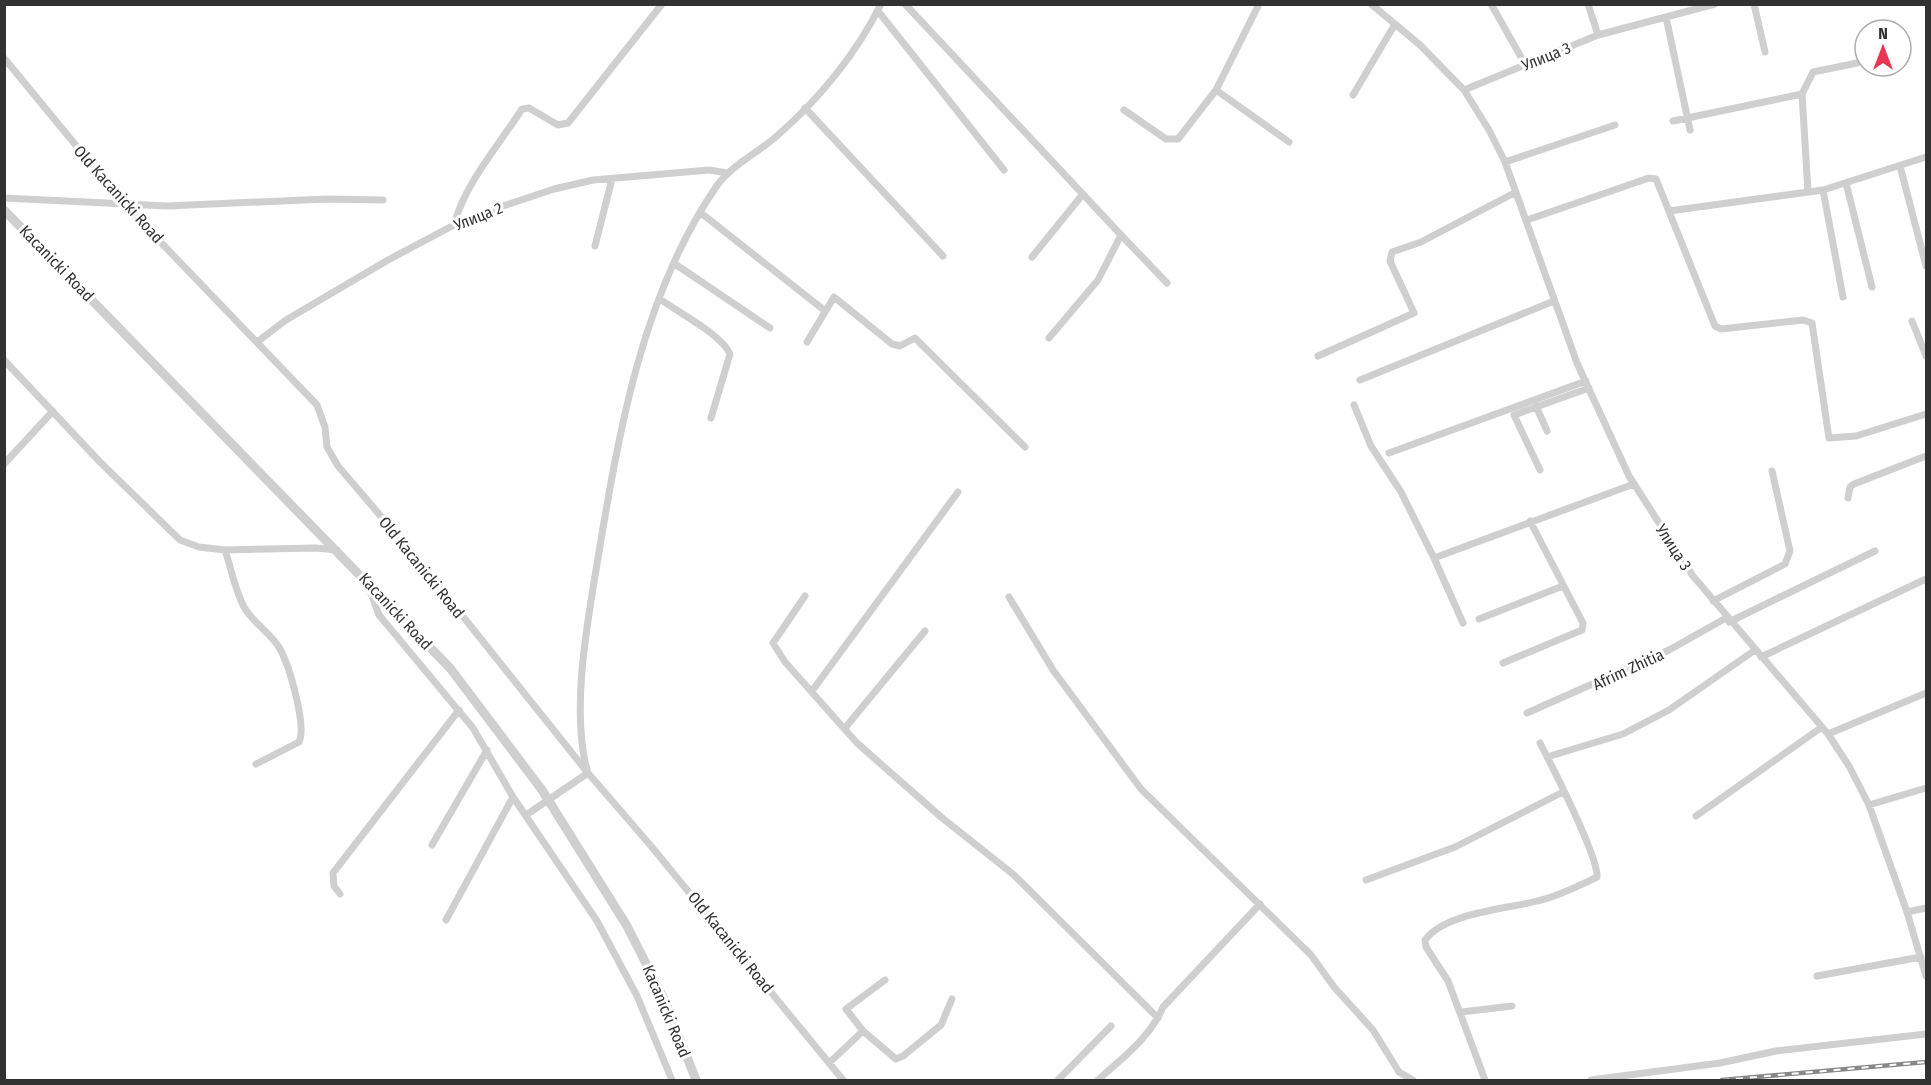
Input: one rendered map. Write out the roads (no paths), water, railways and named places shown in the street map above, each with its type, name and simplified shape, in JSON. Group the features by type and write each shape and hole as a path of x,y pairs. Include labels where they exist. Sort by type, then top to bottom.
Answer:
{"street":[{"path":"454,225 458,210 469,191 522,109 528,108 558,125 568,123 662,4"},
{"path":"905,4 1167,283"},
{"path":"1124,110 1166,139 1173,140 1185,134 1216,90 1259,4"},
{"name":"Улица 3","path":"1371,4 1464,90 1489,130 1505,162 1554,301 1588,385 1634,484 1693,576 1727,620 1828,735 1850,766 1869,805 1907,912 1926,976"},
{"path":"1491,4 1525,64"},
{"path":"1588,4 1598,35"},
{"name":"Улица 3","path":"1464,90 1598,35 1666,17 1687,8 1715,4"},
{"path":"1754,4 1765,52"},
{"path":"526,815 588,773 581,746 588,619 621,430 633,379 660,299 701,213 727,173 756,154 806,108 857,47 879,8 1004,170"},
{"path":"1666,17 1690,130"},
{"path":"1353,95 1395,24"},
{"name":"Old Kacanicki Road","path":"4,58 125,205 316,405 325,427 327,447 338,466 414,555 588,773 659,855 843,1080"},
{"path":"1808,192 1802,94 1813,72 1853,64"},
{"path":"1216,90 1289,142"},
{"path":"1673,121 1802,94"},
{"path":"806,108 943,256"},
{"path":"1505,162 1615,125"},
{"path":"1669,211 1823,190 1926,157"},
{"path":"1900,166 1926,266"},
{"name":"Улица 2","path":"257,342 286,320 329,294 454,225 554,189 612,179 709,170 727,173"},
{"path":"1527,220 1653,178 1660,184 1715,326 1721,329 1803,320 1812,323 1829,438 1856,436 1926,414"},
{"path":"595,246 612,179"},
{"path":"1846,183 1872,287"},
{"path":"1823,190 1843,297"},
{"path":"1318,356 1414,313 1390,261 1392,252 1421,242 1516,192"},
{"path":"1032,257 1083,194"},
{"path":"4,198 125,205 383,200"},
{"name":"Kacanicki Road","path":"4,210 450,668 542,790 627,926 665,1001 696,1080"},
{"path":"701,213 824,310"},
{"path":"1049,338 1098,280 1121,235"},
{"path":"675,264 770,328"},
{"path":"807,342 824,310 834,297 892,344 900,346 915,338 1025,447"},
{"path":"660,299 727,347 730,354 711,418"},
{"path":"1360,380 1554,301"},
{"path":"1912,321 1926,356"},
{"path":"4,360 180,540 199,547 225,550 316,548 337,550"},
{"path":"1540,470 1514,416 1588,385"},
{"path":"1389,453 1588,385"},
{"path":"1354,405 1371,446 1401,492 1434,558 1462,623"},
{"path":"1536,406 1547,431"},
{"path":"4,464 53,411"},
{"path":"1848,498 1850,487 1854,484 1926,456"},
{"path":"1713,601 1785,564 1789,559 1790,551 1772,471"},
{"path":"1434,558 1634,484"},
{"path":"812,692 958,492"},
{"path":"1503,663 1582,630 1583,623 1530,521"},
{"path":"225,550 243,605 255,622 279,647 291,680 302,731 299,742 256,765"},
{"name":"Afrim Zhitia","path":"1527,713 1669,650 1727,620 1875,551"},
{"path":"1761,657 1926,579"},
{"path":"368,582 379,615 459,710 487,750 513,797 616,954 672,1080"},
{"path":"1479,620 1563,586"},
{"path":"805,597 773,643 785,662 857,743 941,817 1014,874 1158,1018"},
{"path":"1009,597 1053,670 1141,789 1311,956 1334,987 1373,1030 1399,1072 1413,1080"},
{"path":"845,728 925,631"},
{"path":"1547,757 1623,734 1669,710 1755,650"},
{"path":"1828,735 1926,693"},
{"path":"340,894 334,886 333,873 459,710"},
{"path":"1696,816 1822,728"},
{"path":"1485,1080 1462,1012 1448,981 1426,947 1425,940 1429,934 1478,913 1567,892 1597,877 1582,828 1540,743"},
{"path":"432,844 487,750"},
{"path":"1869,805 1926,788"},
{"path":"1366,880 1455,847 1563,792"},
{"path":"446,920 513,797"},
{"path":"1098,1080 1147,1035 1163,1007 1260,904"},
{"path":"1907,912 1926,908"},
{"path":"1816,976 1921,957"},
{"path":"885,980 846,1008 863,1031 896,1059 903,1056 941,1025 952,999"},
{"path":"1462,1012 1512,1006"},
{"path":"1058,1080 1111,1026"},
{"path":"829,1063 863,1031"},
{"path":"1591,1080 1720,1063 1787,1050 1926,1034"}],"railway":[{"path":"1722,1080 1926,1062"}]}
